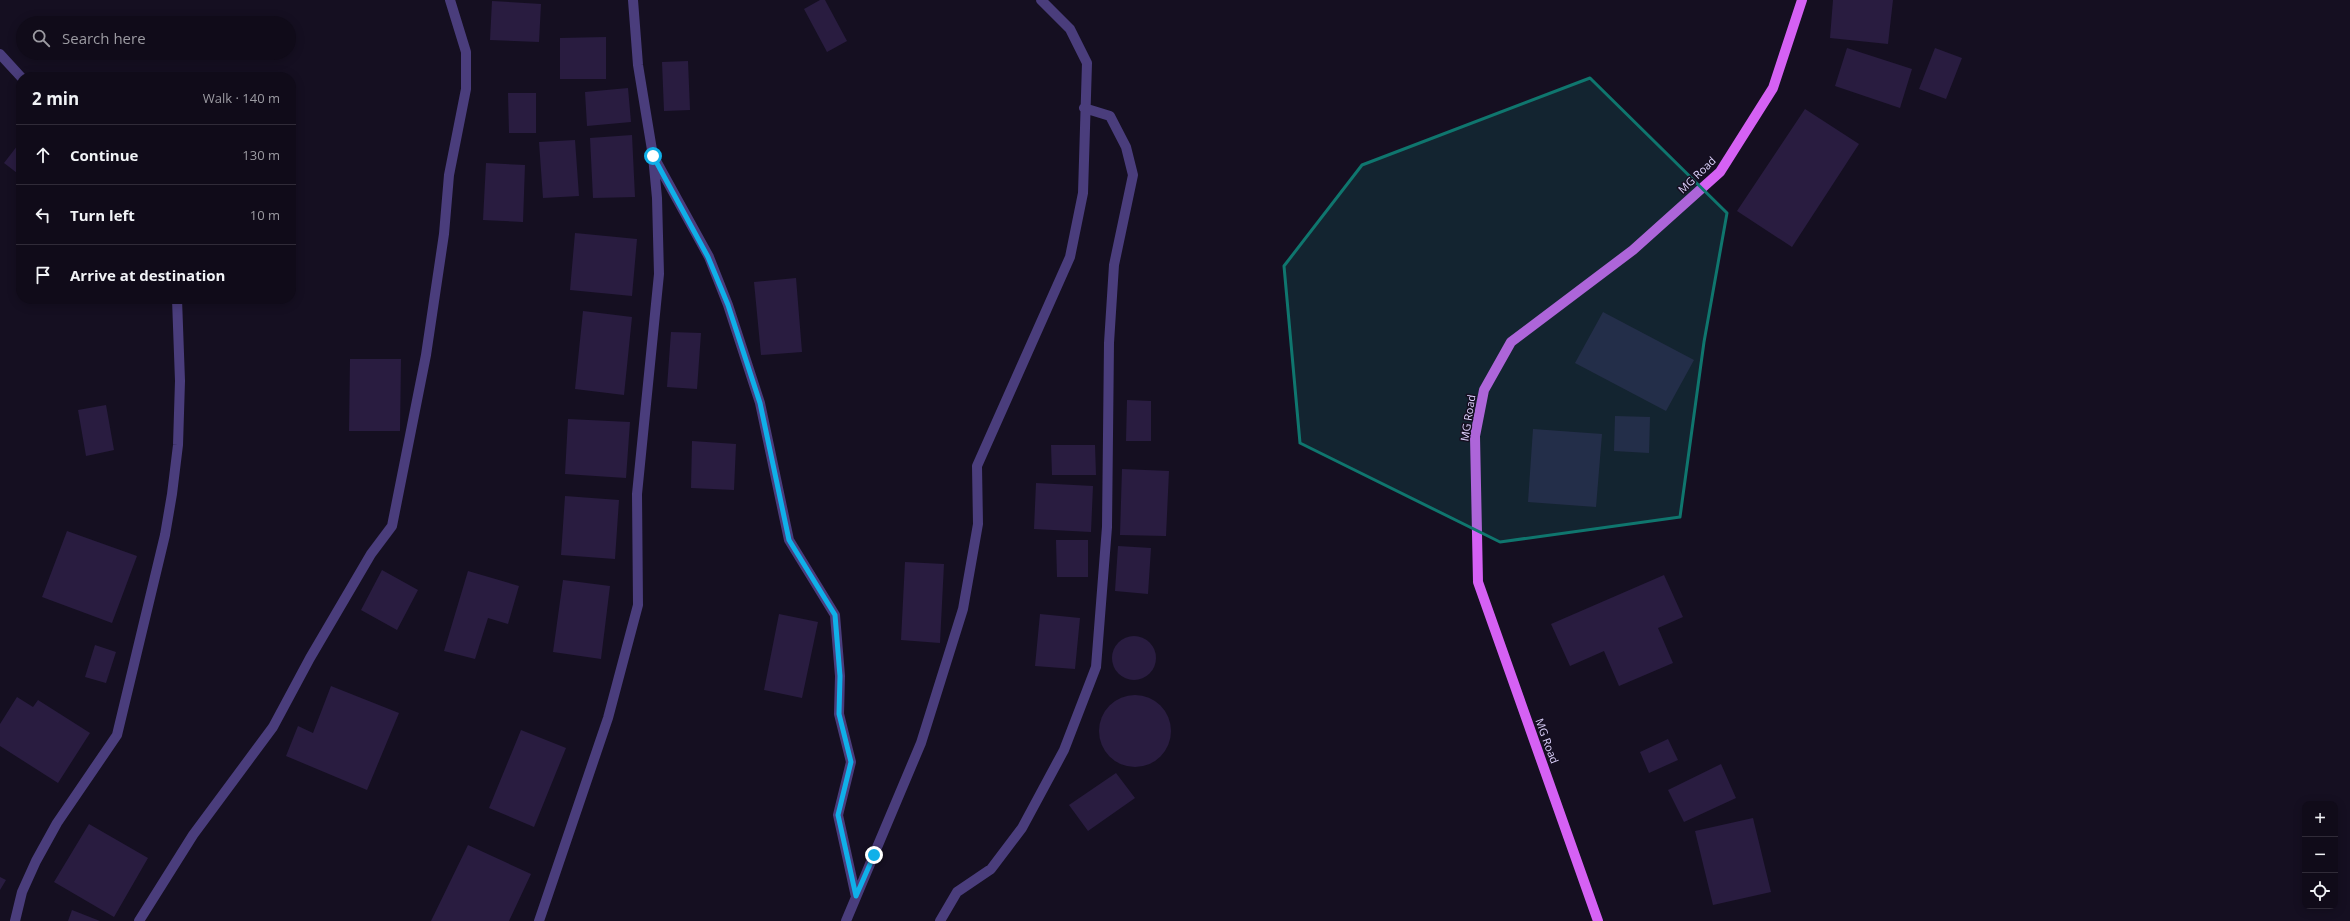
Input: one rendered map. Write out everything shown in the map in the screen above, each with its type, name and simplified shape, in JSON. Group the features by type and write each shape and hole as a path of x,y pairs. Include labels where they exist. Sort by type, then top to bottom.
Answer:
{"main road":[{"name":"MG Road","path":"1598,921 1478,582 1475,436 1484,390 1511,342 1632,250 1720,172 1772,88 1802,0"}],"street":[{"path":"138,921 193,835 273,727 310,658 371,554 392,526 426,355 444,234 449,175 466,89 466,52 450,0"},
{"path":"539,921 608,718 638,605 637,494 659,274 657,198 653,156 638,65 633,0"},
{"path":"846,921 921,743 963,609 978,524 977,466 1070,257 1083,193 1084,108 1087,63 1070,29 1042,0"},
{"path":"0,54 16,72"},
{"path":"940,921 957,892 991,868 1022,828 1064,750 1096,667 1107,527 1109,343 1114,265 1132,175 1126,147 1110,116 1084,108"},
{"path":"653,156 708,257 728,305 760,403 789,540 835,615 840,676 839,714 851,762 838,815 856,896"},
{"path":"15,921 22,892 36,861 58,823 117,735 165,535 172,494 178,445 180,381 177,304"}],"highlighted area":[{"path":"1590,78 1727,213 1704,342 1680,517 1500,542 1300,443 1284,266 1362,165"}],"building":[{"path":"820,0 825,0 847,41 827,52 804,9"},
{"path":"1833,0 1893,0 1888,44 1830,38"},
{"path":"492,1 541,4 539,42 490,40"},
{"path":"606,37 606,79 560,79 560,38"},
{"path":"1847,48 1912,69 1900,108 1835,86"},
{"path":"1935,48 1962,58 1946,99 1919,89"},
{"path":"688,61 690,110 664,111 662,62"},
{"path":"628,88 631,122 587,126 585,92"},
{"path":"508,93 536,93 536,133 509,133"},
{"path":"1805,109 1859,144 1792,247 1737,211"},
{"path":"632,135 635,197 593,198 590,138"},
{"path":"575,140 579,196 543,198 539,142"},
{"path":"16,147 16,172 4,163"},
{"path":"486,163 525,165 523,222 483,220"},
{"path":"575,233 637,239 632,296 570,290"},
{"path":"796,278 802,352 761,355 754,282"},
{"path":"583,311 632,317 624,395 575,389"},
{"path":"1603,312 1694,360 1666,411 1575,363"},
{"path":"671,332 701,333 697,389 667,387"},
{"path":"350,359 401,359 400,431 349,431"},
{"path":"1127,400 1151,401 1151,441 1126,441"},
{"path":"106,405 114,450 86,456 78,410"},
{"path":"1615,416 1650,417 1649,453 1614,451"},
{"path":"568,419 630,422 626,478 565,474"},
{"path":"1533,429 1602,434 1596,507 1528,502"},
{"path":"692,441 736,444 734,490 691,488"},
{"path":"1051,445 1095,445 1096,475 1052,475"},
{"path":"1122,469 1169,471 1166,536 1120,535"},
{"path":"1036,483 1093,486 1091,532 1034,529"},
{"path":"565,496 619,500 615,559 561,555"},
{"path":"67,531 137,556 112,623 42,597"},
{"path":"1056,540 1088,540 1088,577 1057,577"},
{"path":"1118,546 1151,548 1148,594 1115,591"},
{"path":"905,562 944,564 940,643 901,640"},
{"path":"382,570 418,590 397,630 361,610"},
{"path":"468,571 519,586 508,624 488,618 475,659 444,651"},
{"path":"1664,575 1683,617 1658,628 1673,663 1619,686 1604,651 1570,666 1551,624"},
{"path":"563,580 610,586 601,659 553,652"},
{"path":"779,614 818,622 802,698 764,690"},
{"path":"1040,614 1080,618 1075,669 1035,666"},
{"path":"1134,636 1146,640 1152,646 1156,658 1152,670 1146,676 1134,680 1122,676 1116,670 1112,658 1116,646 1122,640"},
{"path":"95,645 116,652 106,683 85,677"},
{"path":"331,686 399,713 367,790 286,756 298,726 313,733"},
{"path":"1135,695 1155,701 1165,711 1171,731 1165,751 1155,761 1135,767 1115,761 1105,751 1099,731 1105,711 1115,701"},
{"path":"17,697 33,707 38,700 90,733 58,783 0,746 0,724"},
{"path":"521,730 566,748 534,827 489,808"},
{"path":"1668,739 1678,760 1649,773 1640,752"},
{"path":"1721,764 1736,798 1684,822 1668,790"},
{"path":"1116,773 1135,798 1088,831 1069,805"},
{"path":"1753,818 1771,892 1713,905 1695,831"},
{"path":"89,824 148,858 114,917 54,882"},
{"path":"468,845 531,874 509,921 431,921"},
{"path":"0,877 6,880 0,890"},
{"path":"72,910 100,921 68,921"}],"route":[{"path":"653,156 708,257 728,305 760,403 789,540 835,615 840,676 839,714 851,762 838,815 856,896 874,855"}]}
